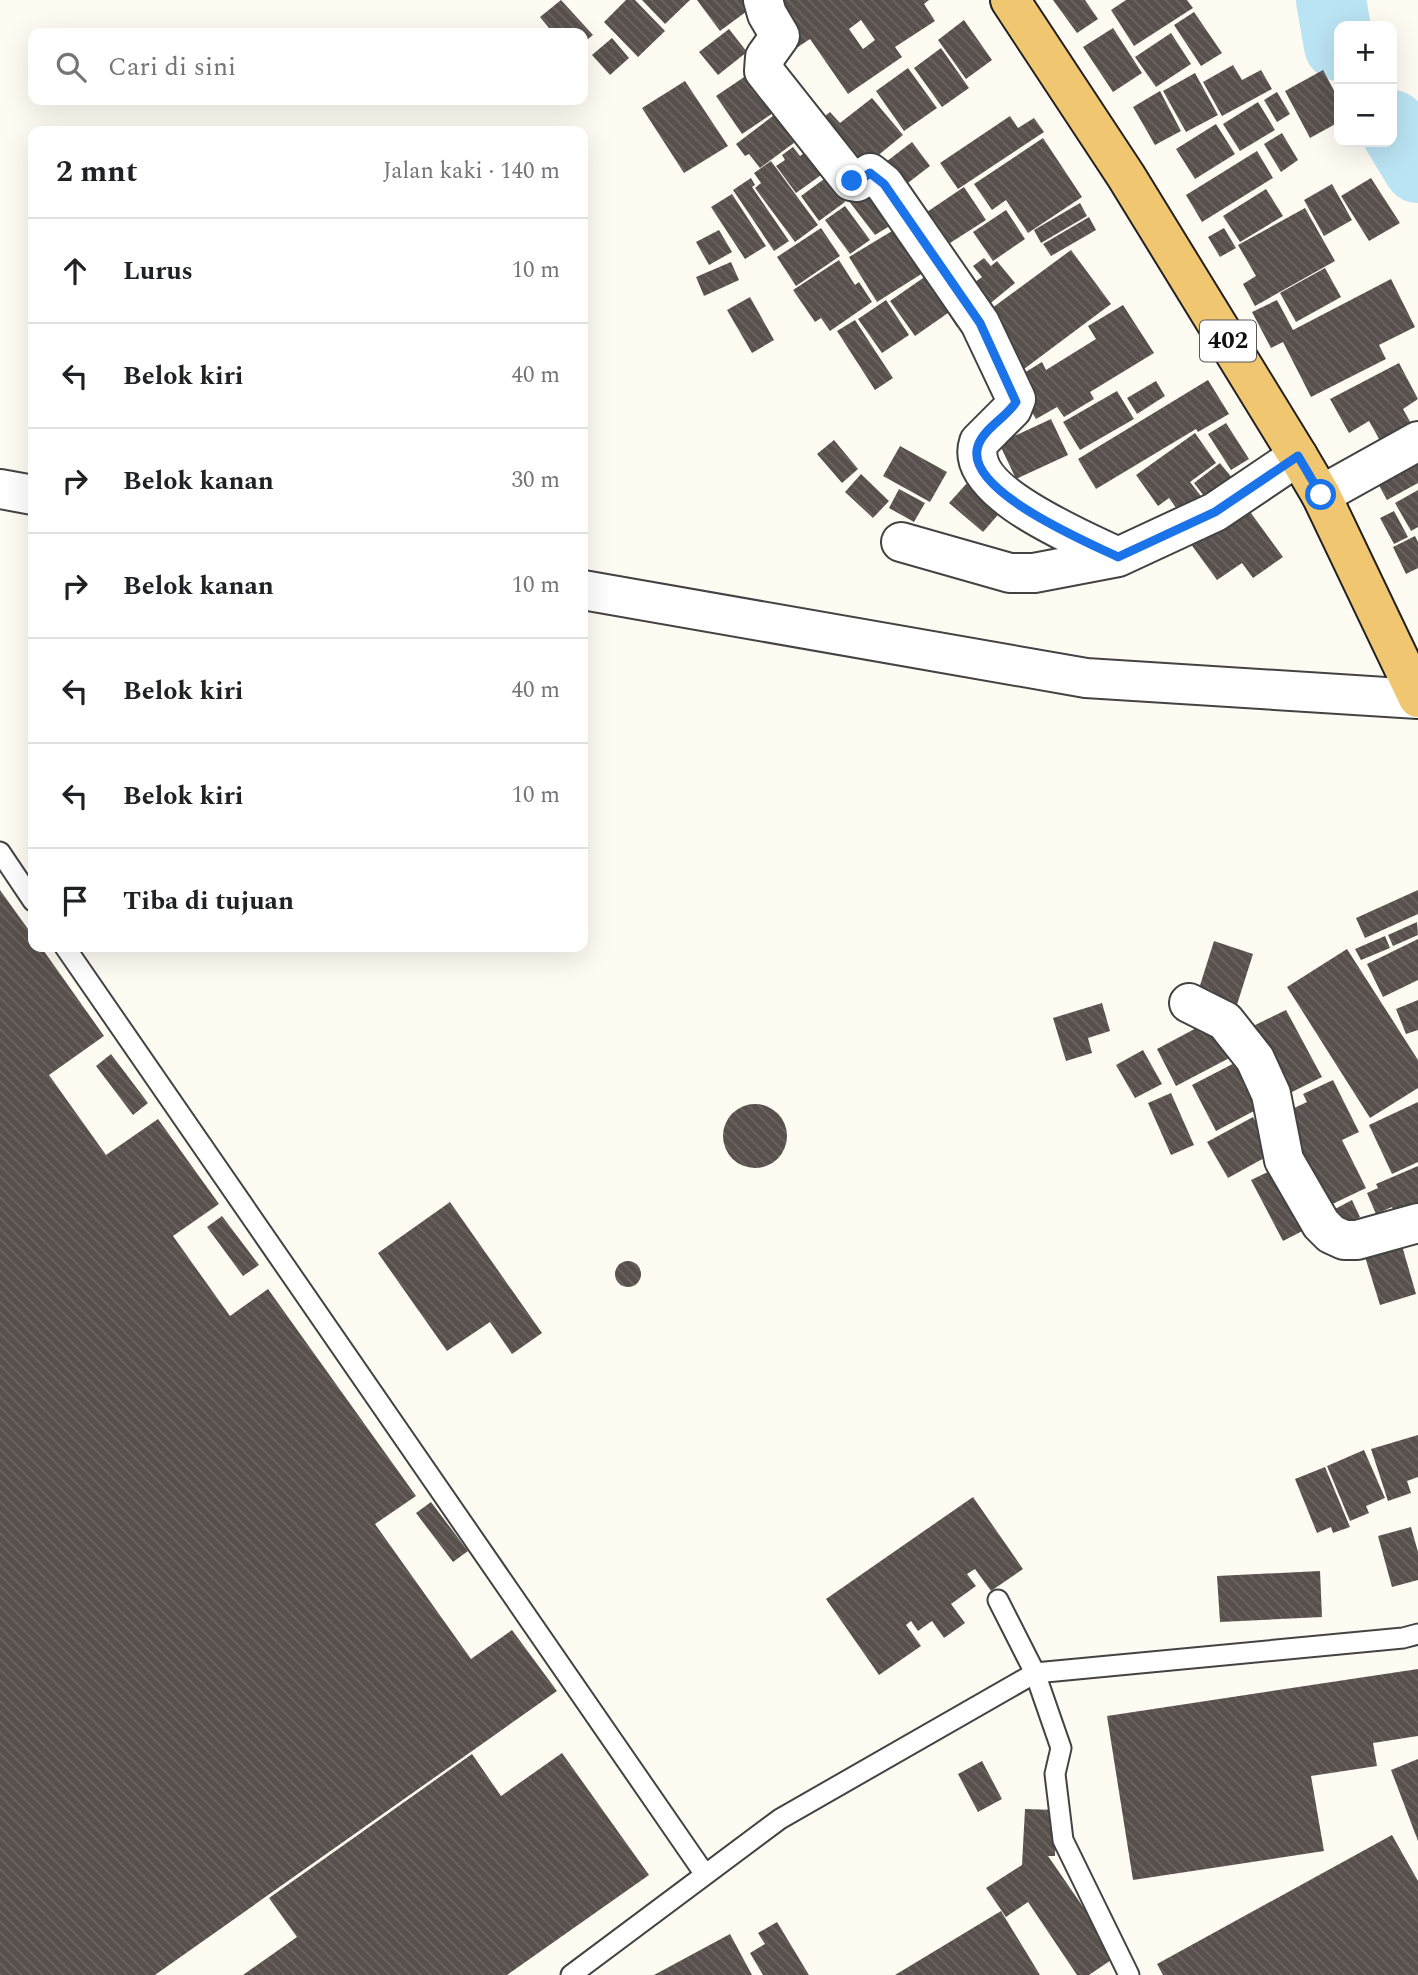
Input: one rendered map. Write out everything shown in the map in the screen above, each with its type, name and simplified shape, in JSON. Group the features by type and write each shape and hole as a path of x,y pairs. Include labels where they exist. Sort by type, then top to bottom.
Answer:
{"main road":[{"name":"402","path":"1010,0 1126,176 1321,495 1418,699"}],"street":[{"path":"763,0 767,14 780,36 765,57 764,71 852,181 857,182 870,173 884,184 980,323 1016,399 1012,409 979,442 979,463 999,491 1020,507 1118,557"},
{"path":"1321,495 1418,441"},
{"path":"901,542 990,570 1010,573 1034,573 1118,557 1215,512 1298,456"},
{"path":"0,489 28,494"},
{"path":"588,591 1086,678 1418,699"},
{"path":"1189,1003 1226,1021 1255,1059 1271,1094 1284,1160 1321,1224 1331,1234 1344,1240 1357,1240 1418,1223"}],"lane":[{"path":"0,852 28,894"},
{"path":"68,952 704,1873"},
{"path":"998,1600 1035,1674 1061,1748 1055,1774 1063,1840 1129,1975"},
{"path":"571,1975 598,1968 704,1873 780,1819 1035,1674 1404,1638 1418,1634"}],"building":[{"path":"561,0 587,28 549,28 540,17"},
{"path":"626,0 635,0 665,31 638,57 604,22"},
{"path":"642,0 690,0 665,24"},
{"path":"697,0 762,0 720,31"},
{"path":"766,0 929,0 924,4 935,21 895,47 902,57 848,94 810,39 798,47","holes":["861,20 875,40 863,49 849,29"]},
{"path":"1053,0 1085,0 1098,19 1077,33"},
{"path":"1126,0 1187,0 1193,8 1134,46 1111,10"},
{"path":"1194,12 1222,53 1201,66 1174,25"},
{"path":"964,20 992,60 966,79 938,40"},
{"path":"1113,28 1142,73 1113,92 1083,47"},
{"path":"729,29 747,52 718,75 699,52"},
{"path":"1171,33 1191,64 1156,87 1135,57"},
{"path":"612,38 629,58 610,75 592,55"},
{"path":"941,48 969,88 942,107 914,68"},
{"path":"1233,65 1242,80 1261,70 1272,89 1222,116 1203,82"},
{"path":"908,68 937,108 904,131 876,91"},
{"path":"756,69 782,107 742,134 716,96"},
{"path":"1323,70 1334,91 1334,125 1310,138 1285,91"},
{"path":"1195,73 1218,115 1186,132 1163,91"},
{"path":"685,81 728,146 684,173 642,108"},
{"path":"1160,91 1181,131 1155,145 1133,107"},
{"path":"1277,92 1290,114 1277,122 1264,100"},
{"path":"872,98 903,135 854,175 814,125 830,112 840,123"},
{"path":"1258,102 1275,130 1240,151 1223,124"},
{"path":"786,106 806,134 760,168 749,154 745,156 736,144"},
{"path":"1010,116 1018,128 1034,118 1044,132 958,189 940,163"},
{"path":"1216,124 1235,154 1195,179 1176,149"},
{"path":"1282,133 1298,160 1281,172 1264,144"},
{"path":"1043,138 1082,197 1028,233 1006,200 992,210 974,184"},
{"path":"912,142 930,166 896,192 878,168"},
{"path":"815,145 831,168 796,193 776,166 785,160 782,155 793,147 800,156"},
{"path":"1257,151 1273,178 1202,222 1186,195"},
{"path":"771,161 818,225 795,242 755,188 761,183 754,173"},
{"path":"835,171 849,190 840,196 845,202 819,221 801,196"},
{"path":"874,177 901,219 875,235 845,196"},
{"path":"751,178 755,185 752,187 789,241 774,251 733,190"},
{"path":"1371,178 1400,223 1369,241 1341,196"},
{"path":"1332,184 1352,220 1324,236 1304,200"},
{"path":"964,187 986,220 950,243 941,230 927,239 915,220"},
{"path":"1266,189 1283,216 1240,242 1223,216"},
{"path":"732,194 766,246 745,259 711,207"},
{"path":"1080,203 1087,216 1041,243 1034,230"},
{"path":"845,206 870,240 850,254 825,220"},
{"path":"1305,208 1335,261 1255,306 1243,284 1256,276 1238,245"},
{"path":"1006,210 1025,239 993,261 973,232"},
{"path":"1089,217 1096,230 1051,256 1043,244"},
{"path":"821,228 840,256 796,286 777,257"},
{"path":"897,228 934,266 877,302 849,257"},
{"path":"1224,228 1236,248 1220,257 1208,237"},
{"path":"719,230 732,252 709,265 696,242"},
{"path":"1071,250 1111,304 1024,369 984,314"},
{"path":"984,258 991,266 997,261 1015,283 981,311 964,290 982,277 973,266"},
{"path":"839,260 855,285 859,282 872,302 830,331 821,318 815,322 793,290"},
{"path":"731,262 739,280 704,296 696,277"},
{"path":"1325,268 1341,297 1296,322 1280,293"},
{"path":"936,269 971,318 957,327 948,313 915,336 890,301"},
{"path":"1391,279 1415,327 1379,345 1386,359 1311,397 1283,342 1271,348 1252,312 1277,300 1293,330"},
{"path":"750,297 774,340 752,353 727,310"},
{"path":"886,300 909,335 882,353 858,319"},
{"path":"1123,305 1154,353 1090,392 1094,399 1064,417 1057,407 1036,419 1023,398 1019,376 1042,362 1046,370 1096,339 1088,326"},
{"path":"855,320 893,378 875,390 837,331"},
{"path":"1399,363 1418,399 1403,409 1418,436 1387,453 1369,421 1349,433 1330,399"},
{"path":"1208,380 1229,414 1198,432 1196,429 1096,489 1078,459"},
{"path":"1156,381 1165,396 1137,414 1127,398"},
{"path":"1117,391 1134,419 1080,450 1063,422"},
{"path":"1051,419 1068,455 1016,479 999,443"},
{"path":"1226,423 1249,459 1231,470 1208,434"},
{"path":"1195,433 1216,463 1190,482 1201,496 1179,512 1169,498 1158,506 1136,475"},
{"path":"834,440 858,469 842,483 817,454"},
{"path":"900,446 947,472 930,502 883,476"},
{"path":"1418,451 1418,483 1387,500 1371,471"},
{"path":"1220,463 1233,479 1207,500 1194,483"},
{"path":"977,472 1010,501 983,532 949,503"},
{"path":"861,474 889,501 873,518 845,492"},
{"path":"899,489 925,503 914,522 889,508"},
{"path":"1418,490 1418,527 1411,531 1395,503"},
{"path":"1243,502 1283,557 1253,578 1242,563 1217,580 1188,540"},
{"path":"1394,511 1408,537 1394,544 1380,518"},
{"path":"1415,536 1418,542 1418,568 1406,574 1393,547"},
{"path":"0,890 28,929 28,952 45,952 104,1036 49,1075 106,1155 158,1119 219,1204 173,1236 230,1316 268,1289 416,1496 375,1524 471,1659 512,1630 557,1691 155,1975 0,1975"},
{"path":"1418,890 1418,914 1365,938 1356,918"},
{"path":"1417,922 1418,935 1393,946 1388,935"},
{"path":"1385,936 1390,948 1361,960 1355,949"},
{"path":"1418,939 1418,980 1383,997 1367,964"},
{"path":"1214,941 1253,954 1235,1011 1196,998"},
{"path":"1347,949 1418,1060 1418,1088 1370,1118 1287,987"},
{"path":"1418,1000 1418,1030 1406,1034 1396,1009"},
{"path":"1102,1003 1110,1031 1088,1038 1092,1053 1066,1061 1053,1018"},
{"path":"1286,1010 1322,1077 1284,1096 1249,1028"},
{"path":"1217,1017 1237,1054 1176,1086 1157,1049"},
{"path":"1143,1050 1162,1084 1135,1098 1116,1065"},
{"path":"111,1054 148,1103 133,1115 96,1066"},
{"path":"1246,1057 1271,1102 1216,1131 1192,1085"},
{"path":"1333,1080 1359,1132 1342,1140 1366,1188 1322,1209 1275,1117 1307,1102 1303,1094"},
{"path":"1171,1093 1194,1145 1171,1155 1148,1103"},
{"path":"1418,1102 1418,1162 1392,1174 1369,1125"},
{"path":"755,1104 773,1110 781,1118 787,1136 781,1154 773,1162 755,1168 737,1162 729,1154 723,1136 729,1118 737,1110"},
{"path":"1253,1117 1268,1145 1261,1148 1266,1157 1228,1178 1207,1142"},
{"path":"1418,1166 1418,1209 1397,1218 1392,1207 1376,1214 1367,1193 1378,1188 1376,1184"},
{"path":"1270,1171 1318,1223 1283,1241 1251,1180"},
{"path":"1352,1200 1360,1217 1343,1225 1335,1209"},
{"path":"450,1202 542,1333 512,1354 490,1322 447,1351 378,1253"},
{"path":"222,1216 259,1265 243,1276 207,1227"},
{"path":"1398,1232 1416,1294 1380,1305 1361,1244"},
{"path":"628,1261 637,1265 641,1274 637,1283 628,1287 619,1283 615,1274 619,1265"},
{"path":"1418,1435 1418,1477 1407,1481 1411,1493 1388,1501 1371,1449"},
{"path":"1364,1450 1385,1498 1366,1506 1369,1513 1350,1521 1327,1466"},
{"path":"1325,1467 1350,1527 1333,1533 1331,1527 1317,1533 1295,1479"},
{"path":"973,1497 1023,1569 991,1591 975,1569 967,1574 976,1586 951,1604 965,1623 944,1638 932,1621 918,1631 911,1621 906,1625 921,1646 879,1675 826,1599"},
{"path":"431,1502 468,1551 453,1562 416,1513"},
{"path":"1411,1527 1418,1552 1418,1580 1392,1587 1378,1536"},
{"path":"1320,1571 1322,1617 1220,1622 1217,1576"},
{"path":"1418,1669 1418,1736 1373,1743 1377,1766 1311,1776 1324,1851 1133,1880 1107,1716"},
{"path":"562,1753 649,1875 507,1975 243,1975 297,1937 269,1898 472,1754 501,1796"},
{"path":"1418,1759 1418,1841 1391,1770"},
{"path":"982,1761 1002,1799 978,1812 958,1774"},
{"path":"1025,1809 1057,1810 1055,1856 1048,1856 1117,1956 1089,1975 1077,1975 1028,1902 1006,1917 986,1888 1022,1865"},
{"path":"1392,1835 1418,1881 1418,1975 1163,1975 1157,1964"},
{"path":"1001,1911 1040,1975 895,1975"},
{"path":"777,1922 809,1975 763,1975 750,1953 765,1944 758,1933"},
{"path":"730,1934 752,1975 654,1975"}],"waterway":[{"path":"1331,0 1335,21"},
{"path":"1397,133 1418,168"}],"route":[{"path":"852,181 857,182 867,173 878,177 980,323 1016,402 979,442 977,456 999,491 1020,507 1118,557 1215,512 1298,456 1321,495"}]}
